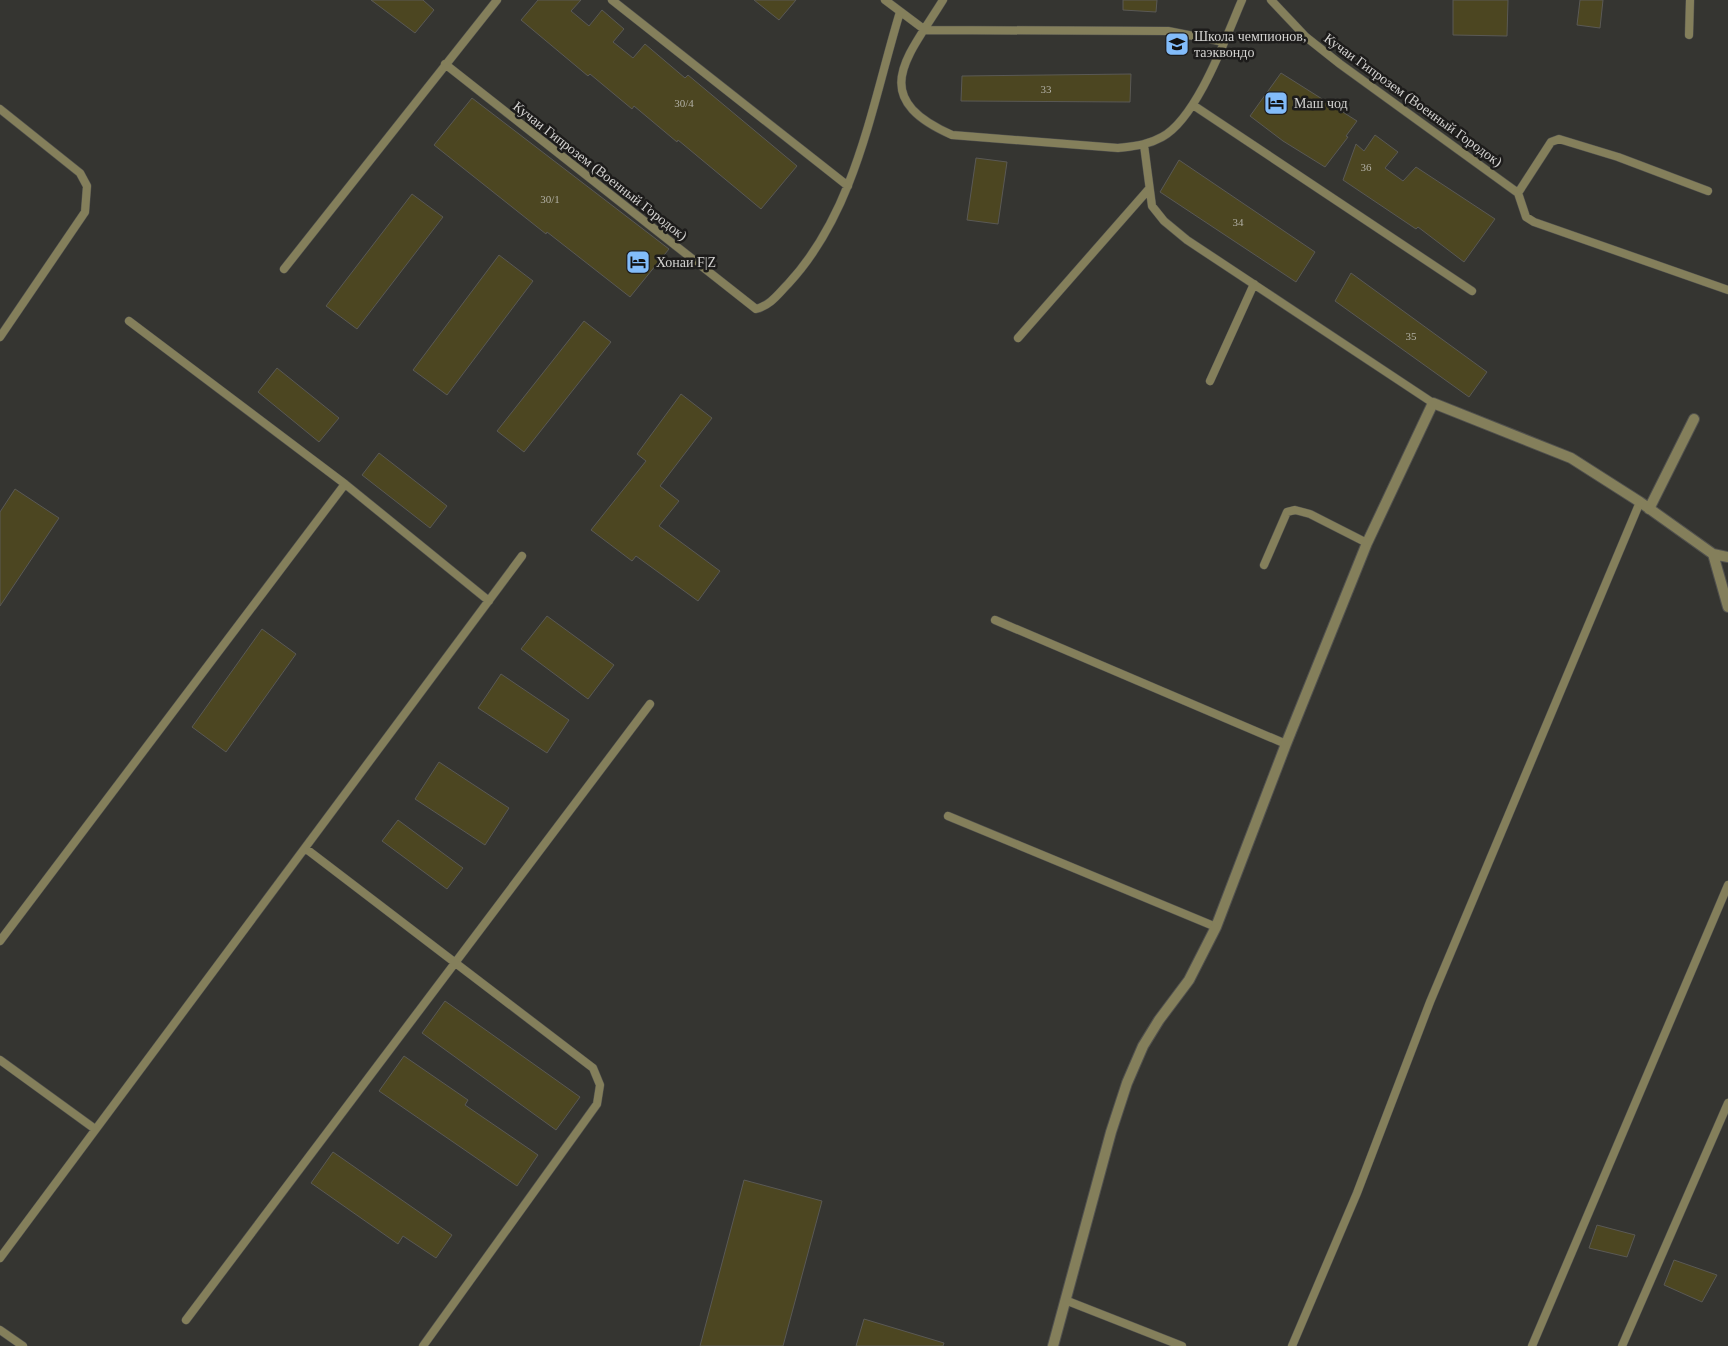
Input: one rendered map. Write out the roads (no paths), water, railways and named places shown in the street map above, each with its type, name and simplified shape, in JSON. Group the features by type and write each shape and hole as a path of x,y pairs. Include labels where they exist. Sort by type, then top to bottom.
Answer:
{"street":[{"path":"1053,1346 1111,1132 1127,1083 1143,1046 1159,1020 1189,980 1216,927 1286,744 1367,543 1433,403 1571,458 1649,508 1713,554 1728,556"},
{"path":"1649,508 1694,419"},
{"path":"1713,554 1728,607"}],"lane":[{"path":"284,269 497,0"},
{"path":"612,0 848,186"},
{"path":"884,0 925,30 1168,31 1224,42"},
{"path":"943,0 903,67 900,84 906,103 917,116 932,126 952,135 1118,148 1144,146 1164,136 1193,105 1242,0"},
{"name":"Кучаи Гипрозем (Военный Городок)","path":"1271,0 1306,37 1340,64 1518,193"},
{"path":"1689,35 1690,0"},
{"name":"Кучаи Гипрозем (Военный Городок)","path":"445,64 748,304 756,308 767,306 795,276 824,237 848,186 872,113 900,12"},
{"path":"1193,105 1472,292"},
{"path":"0,108 80,173 87,186 85,212 0,337"},
{"path":"1708,191 1618,158 1559,140 1551,142 1518,193 1526,217 1534,222 1728,290"},
{"path":"1144,146 1148,190 1152,206 1164,221 1187,240 1433,403"},
{"path":"1018,338 1148,190"},
{"path":"1210,381 1254,284"},
{"path":"129,321 346,484 489,600"},
{"path":"0,941 346,484"},
{"path":"1292,1346 1358,1194 1430,1002 1640,502"},
{"path":"1264,565 1287,512 1295,510 1310,514 1367,543"},
{"path":"0,1258 522,556"},
{"path":"995,620 1286,744"},
{"path":"186,1320 650,704"},
{"path":"948,816 1216,927"},
{"path":"305,848 593,1068 600,1085 597,1104 423,1346"},
{"path":"1532,1346 1728,885"},
{"path":"0,1060 95,1129"},
{"path":"1622,1346 1728,1103"},
{"path":"1065,1300 1182,1346"},
{"path":"0,1330 23,1346"}],"place":[{"name":"Школа чемпионов, таэквондо","path":"1177,44"},
{"name":"Маш чод","path":"1276,103"},
{"name":"Хонаи F|Z","path":"638,262"}]}
